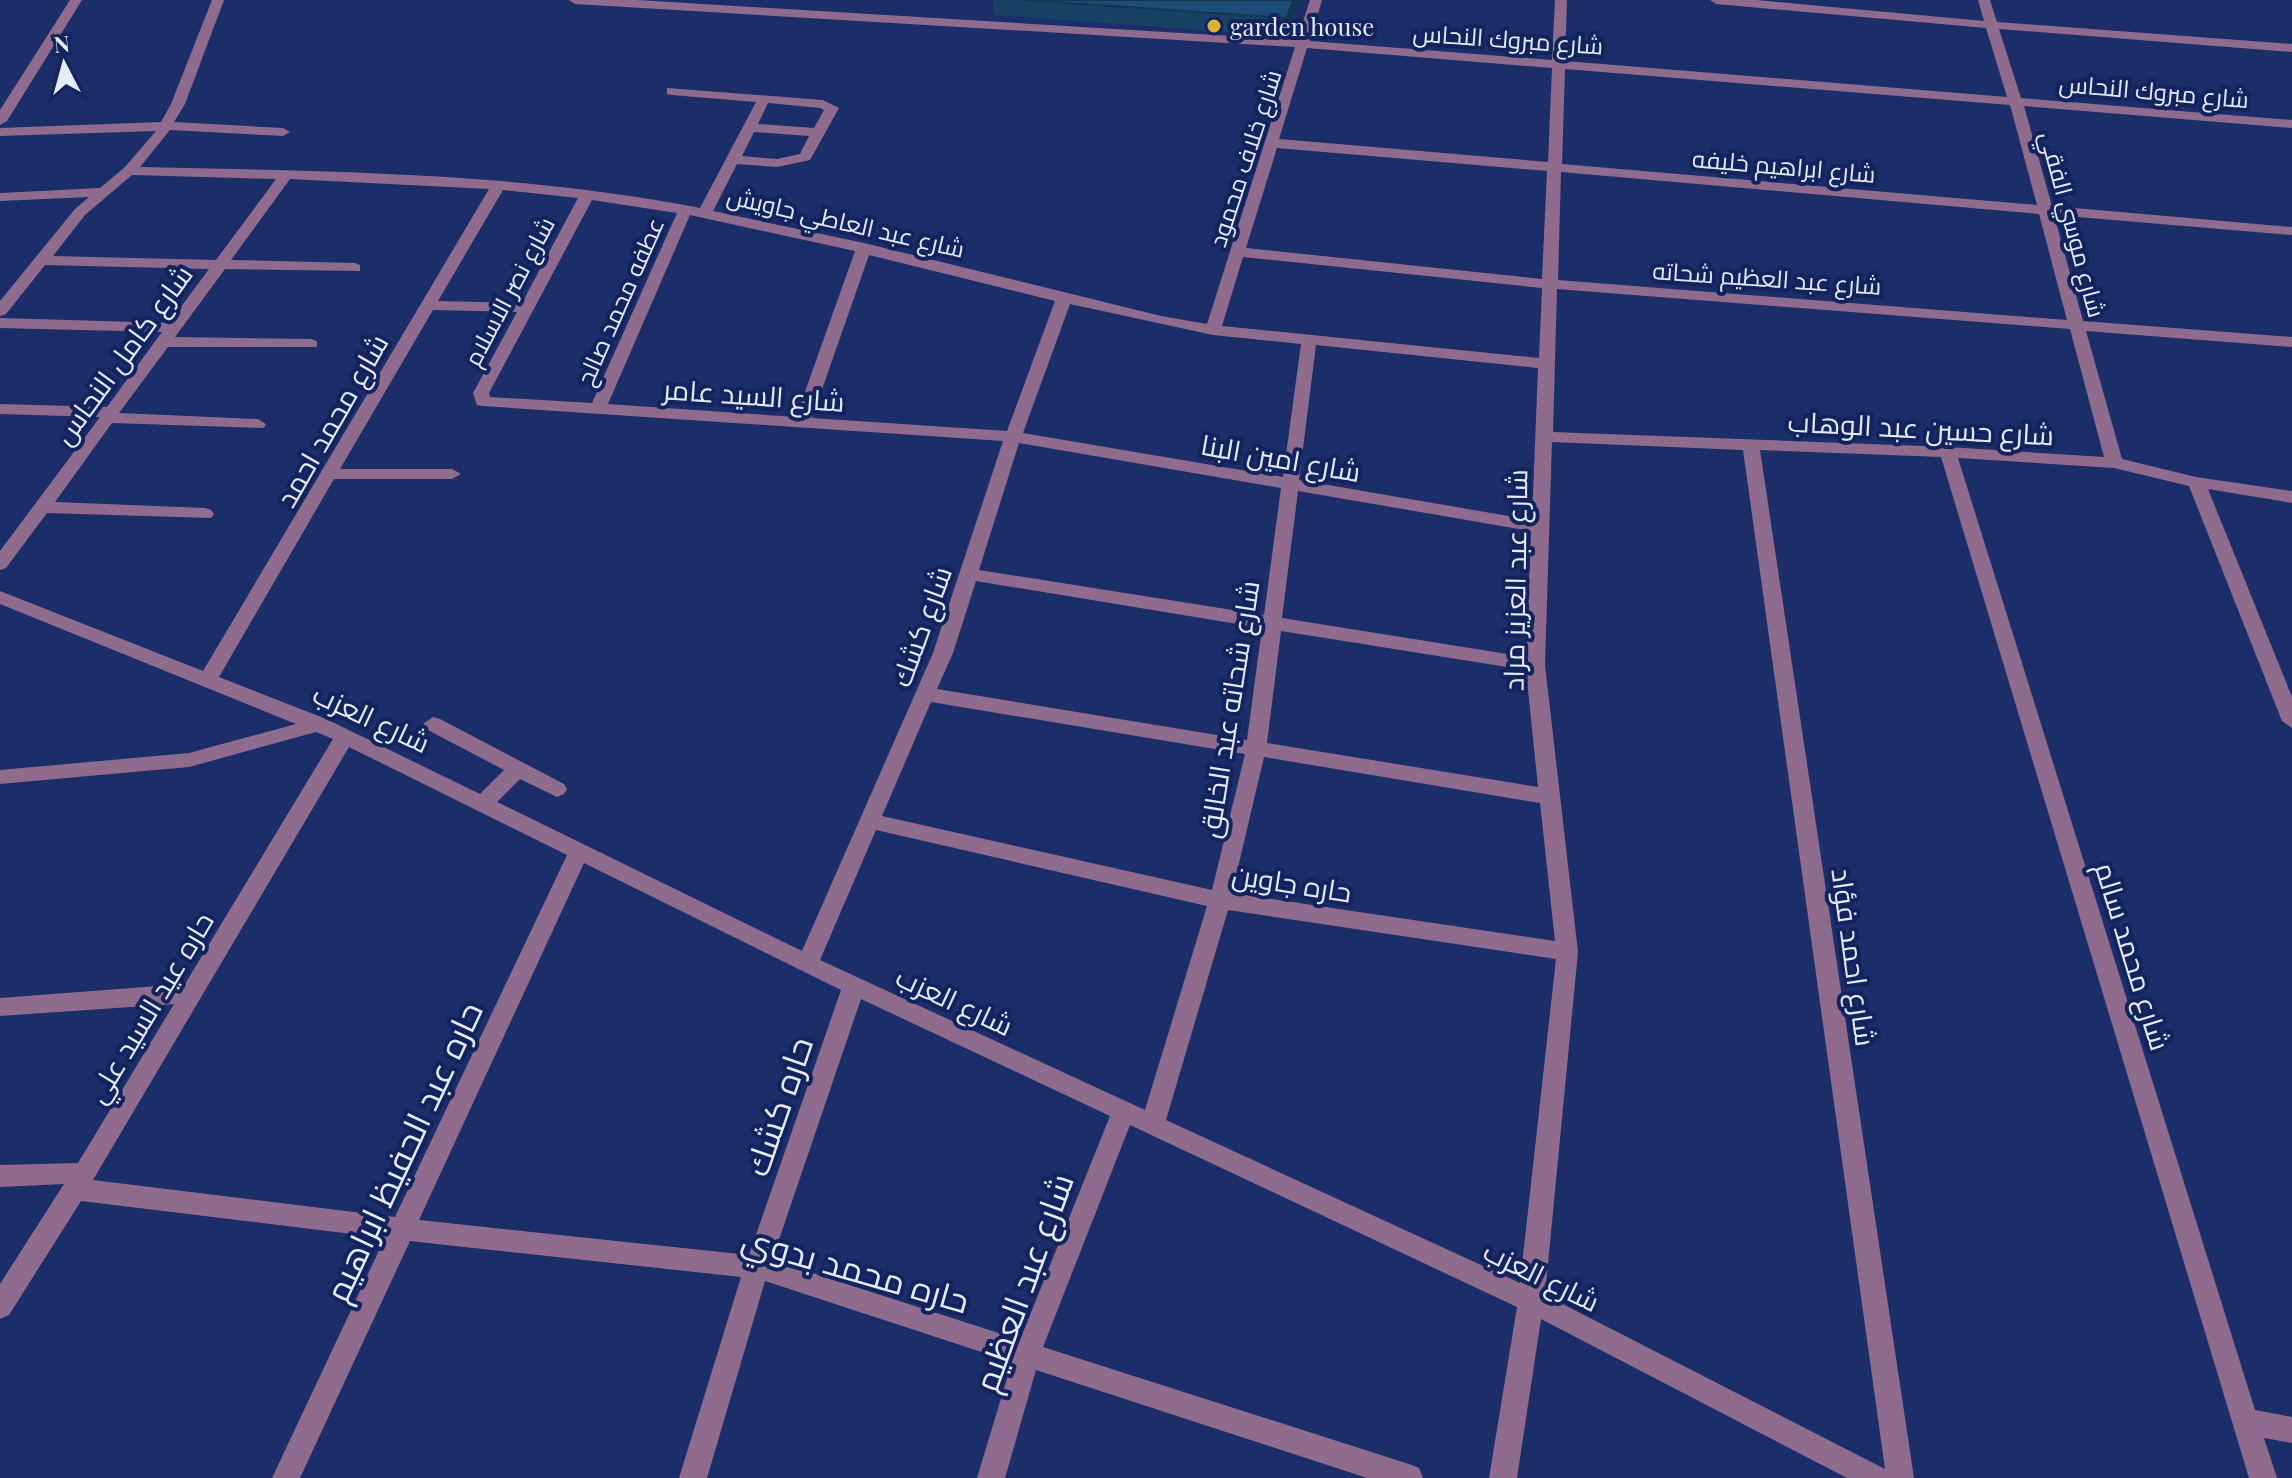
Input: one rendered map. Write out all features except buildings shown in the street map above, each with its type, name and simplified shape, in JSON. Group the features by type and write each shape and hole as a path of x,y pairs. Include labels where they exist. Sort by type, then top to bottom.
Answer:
{"street":[{"path":"0,121 76,0"},
{"path":"0,311 80,212 129,171 167,126 218,0"},
{"name":"شارع مبروك النحاس","path":"575,0 1304,44 2292,124"},
{"name":"شارع خلاف محمود","path":"1213,330 1316,0"},
{"name":"شارع عبد العزيز مراد","path":"1503,1478 1531,1301 1563,1019 1567,952 1535,665 1561,0"},
{"path":"1716,0 2292,48"},
{"name":"شارع موسي الفقي","path":"1984,0 2015,100 2114,463"},
{"path":"672,91 829,106 832,111 805,157 777,163 733,159"},
{"path":"704,214 764,99"},
{"path":"0,132 167,126 283,132"},
{"path":"749,127 819,133"},
{"name":"شارع ابراهيم خليفه","path":"1273,143 2292,231"},
{"name":"شارع عبد العاطي جاويش","path":"129,171 498,186 587,196 704,214 864,248 1149,318 1213,330 1547,364"},
{"name":"شارع كامل النحاس","path":"0,564 286,175"},
{"name":"شارع محمد احمد","path":"208,679 498,186"},
{"path":"0,197 106,192"},
{"name":"شارع نصر الاسلام","path":"493,403 483,401 481,393 587,196"},
{"name":"عطفه محمد صالح","path":"597,410 685,211"},
{"path":"802,424 864,248"},
{"name":"شارع عبد العظيم شحاته","path":"1238,252 1550,284 2292,342"},
{"path":"41,260 355,268"},
{"name":"شارع كشك","path":"807,964 943,653 1013,437 1064,298"},
{"path":"428,305 526,308"},
{"path":"0,323 311,344"},
{"name":"شارع شحاته عبد الخالق","path":"1152,1125 1220,900 1256,749 1309,340"},
{"name":"شارع السيد عامر","path":"493,403 1013,437"},
{"path":"0,409 258,424"},
{"name":"شارع امين البنا","path":"1013,437 1541,527"},
{"name":"شارع حسين عبد الوهاب","path":"1545,437 1948,452 2114,463 2196,482 2292,497"},
{"name":"شارع احمد فؤاد","path":"1751,445 1900,1478"},
{"name":"شارع محمد سالم","path":"1948,452 2263,1478"},
{"path":"329,474 452,474"},
{"path":"2196,482 2292,721"},
{"path":"42,507 205,514"},
{"path":"969,574 1535,665"},
{"name":"شارع العزب","path":"0,597 345,736 807,964 1531,1301 1875,1478"},
{"path":"926,694 1551,797"},
{"path":"0,777 191,760 257,745 319,724"},
{"path":"433,724 557,789"},
{"name":"حاره عيد السيد علي","path":"0,1307 80,1181 345,736"},
{"path":"482,804 518,769"},
{"name":"حاره جاوين","path":"870,821 1220,900 1567,952"},
{"name":"حاره عبد الحفيظ ابراهيم","path":"286,1478 578,853"},
{"name":"حاره كشك","path":"693,1478 757,1267 854,986"},
{"path":"0,1007 192,993"},
{"name":"شارع عبد العظيم","path":"991,1478 1027,1355 1123,1112"},
{"name":"حاره محمد بدوي","path":"0,1176 80,1181 403,1229 757,1267 1409,1478"},
{"path":"2246,1421 2292,1430"}],"place":[{"name":"garden house","path":"1214,26"}]}
